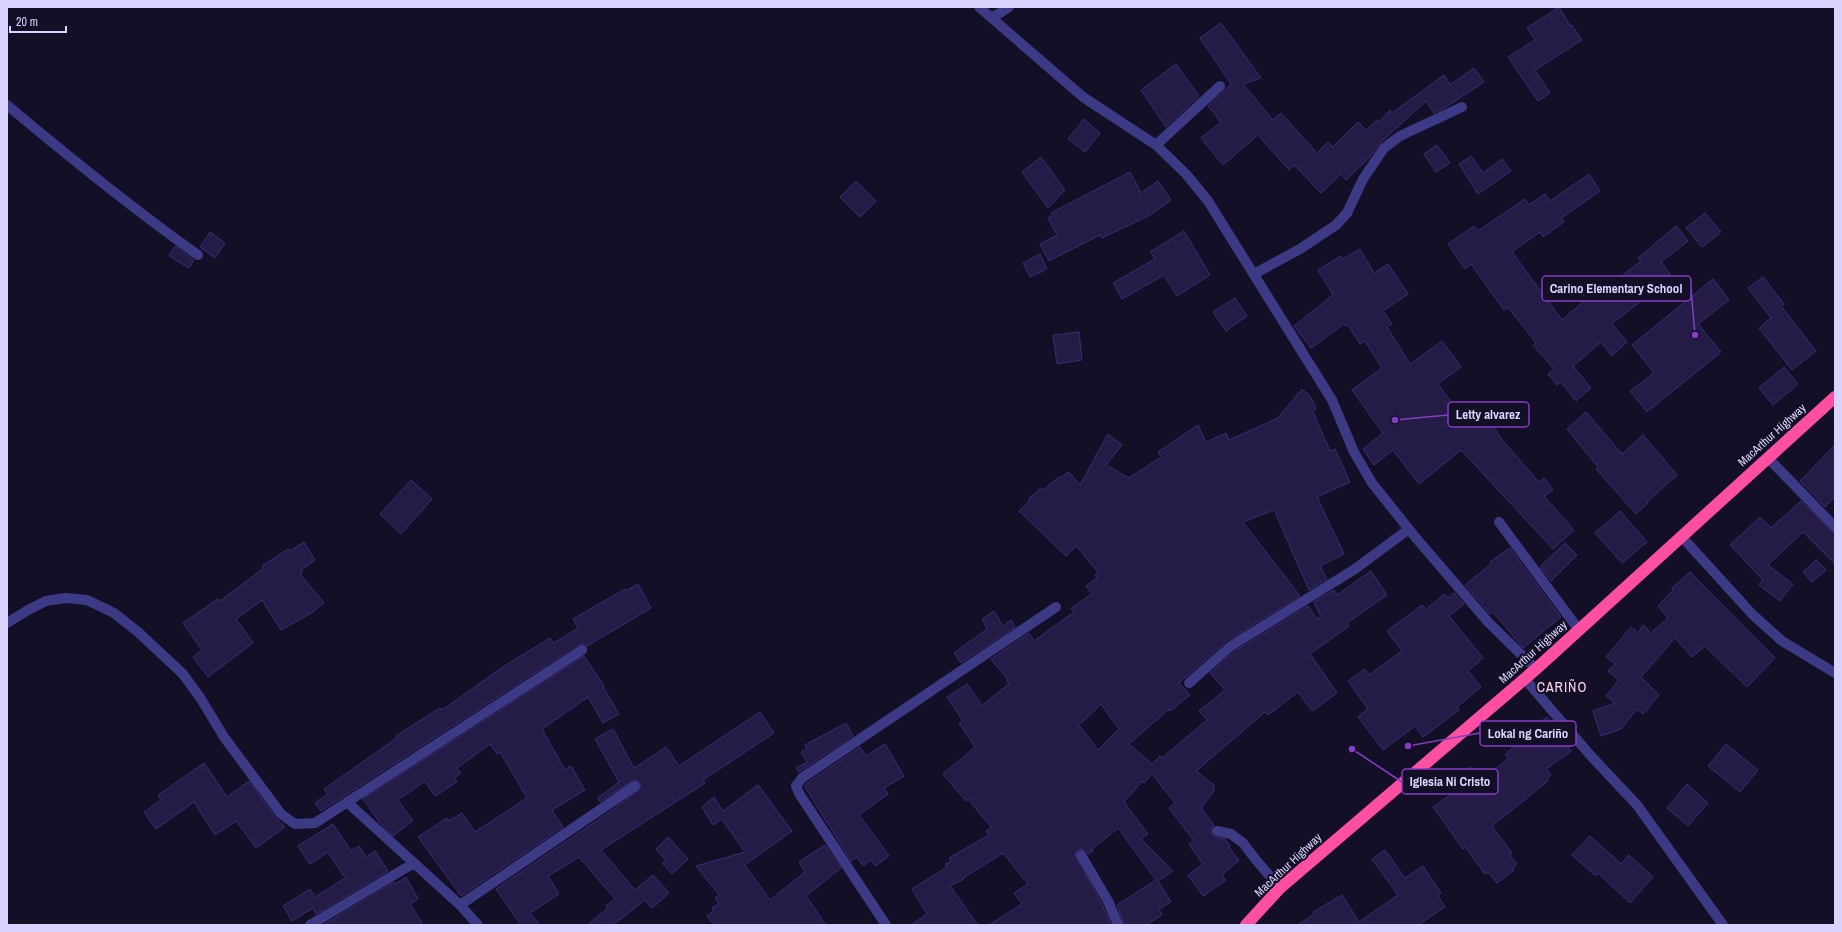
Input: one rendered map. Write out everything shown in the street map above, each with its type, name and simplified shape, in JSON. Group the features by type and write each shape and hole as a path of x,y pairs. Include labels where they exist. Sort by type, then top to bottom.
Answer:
{"highway":[{"name":"MacArthur Highway","path":"1246,925 1280,888 1525,679 1835,397"}],"street":[{"path":"980,7 1083,97 1156,145 1186,174 1208,201 1332,400 1354,452 1372,483 1489,623 1536,669"},
{"path":"992,18 1008,7"},
{"path":"1156,145 1220,86"},
{"path":"7,105 130,204 198,255"},
{"path":"1254,274 1300,249 1336,225 1347,212 1363,179 1384,148 1400,136 1462,107"},
{"path":"1768,458 1835,527"},
{"path":"1499,522 1579,630"},
{"path":"1189,683 1230,646 1356,569 1409,529"},
{"path":"1681,536 1753,615 1782,641 1835,673"},
{"path":"7,623 46,601 65,598 87,600 114,612 183,674 201,699 224,737 281,814 295,824 315,823 582,650"},
{"path":"886,925 800,795 796,786 802,778 1056,607"},
{"path":"1525,679 1591,756 1637,805 1723,925"},
{"path":"460,905 635,786"},
{"path":"347,802 460,905 478,925"},
{"path":"1216,831 1231,834 1244,843 1256,860 1280,888"},
{"path":"1081,856 1108,901 1118,925"},
{"path":"310,925 414,863"}],"building":[{"path":"1559,7 1570,26 1572,25 1582,40 1535,70 1550,93 1538,101 1508,57 1535,40 1527,28"},
{"path":"1221,23 1261,78 1243,84 1273,120 1281,113 1317,153 1328,142 1333,147 1358,122 1366,130 1377,120 1379,122 1390,110 1392,113 1444,75 1450,85 1474,68 1484,82 1446,107 1434,113 1426,101 1380,143 1369,158 1346,180 1341,174 1321,193 1294,165 1289,170 1258,135 1223,165 1201,138 1221,122 1208,106 1231,84 1200,38"},
{"path":"1176,64 1199,96 1166,127 1141,90"},
{"path":"1084,119 1100,133 1085,152 1068,139"},
{"path":"1437,145 1450,163 1436,172 1424,154"},
{"path":"1471,156 1483,173 1502,159 1511,171 1478,194 1459,164"},
{"path":"1041,157 1065,190 1048,208 1022,172"},
{"path":"1130,172 1141,193 1158,181 1171,200 1150,215 1102,238 1100,235 1049,261 1040,244 1057,235 1048,218 1053,215 1051,213"},
{"path":"1589,174 1600,191 1561,218 1564,222 1543,237 1540,232 1512,252 1562,320 1590,296 1592,299 1641,261 1638,258 1676,226 1688,241 1661,262 1670,274 1655,287 1656,289 1612,324 1627,342 1612,356 1601,342 1573,366 1591,388 1576,401 1561,382 1557,385 1548,374 1554,369 1533,345 1536,343 1508,307 1504,310 1471,264 1465,269 1448,244 1474,226 1478,231 1525,199 1529,205 1545,194 1550,201"},
{"path":"856,181 876,201 860,217 840,197"},
{"path":"1705,213 1721,232 1702,247 1686,228"},
{"path":"1184,231 1210,275 1177,296 1164,275 1122,299 1113,283 1155,259 1150,252"},
{"path":"210,232 225,243 215,258 200,247"},
{"path":"175,246 194,260 189,268 169,256"},
{"path":"1360,249 1374,273 1388,264 1408,294 1383,311 1392,324 1387,327 1410,364 1442,341 1461,367 1438,384 1463,418 1479,407 1504,442 1539,482 1544,478 1553,490 1544,496 1574,530 1553,549 1461,450 1419,484 1393,450 1374,465 1363,449 1383,433 1352,390 1382,368 1365,341 1360,344 1348,325 1346,326 1344,324 1311,348 1294,326 1333,295 1318,270 1341,256 1343,259"},
{"path":"1040,254 1047,269 1030,277 1023,263"},
{"path":"1763,277 1784,304 1781,306 1816,351 1792,370 1759,328 1771,318 1748,288"},
{"path":"1713,279 1729,300 1698,324 1721,352 1647,412 1630,391 1654,373 1632,345"},
{"path":"1235,298 1247,316 1226,331 1213,312"},
{"path":"1079,332 1082,360 1057,364 1053,335"},
{"path":"1784,367 1798,384 1773,405 1759,388"},
{"path":"1302,389 1310,396 1316,408 1313,412 1330,451 1335,449 1350,482 1317,497 1344,554 1320,566 1327,579 1309,590 1274,510 1243,522 1300,596 1227,641 1179,683 1190,695 1170,711 1169,709 1129,744 1152,764 1160,756 1162,758 1207,720 1199,711 1225,690 1210,673 1235,651 1308,606 1317,619 1321,617 1314,602 1334,590 1337,595 1371,571 1387,595 1347,623 1349,626 1310,654 1337,693 1312,711 1298,692 1268,715 1265,712 1196,771 1214,785 1214,791 1201,808 1214,825 1211,829 1211,833 1215,837 1225,839 1230,845 1229,848 1239,860 1222,875 1226,880 1203,896 1188,875 1203,864 1189,844 1194,841 1169,808 1175,803 1152,774 1144,783 1142,781 1124,802 1148,834 1141,839 1173,871 1158,881 1171,902 1159,909 1162,915 1146,925 1124,925 1117,905 1156,880 1118,828 1091,850 1093,851 1088,854 1085,850 1081,849 1077,850 1075,855 1102,904 1111,925 989,925 1022,904 1014,893 1028,884 1003,853 963,878 964,879 950,886 978,925 911,925 927,914 912,889 947,867 945,864 951,862 949,858 989,835 986,831 991,827 968,799 966,801 943,774 975,747 959,723 963,721 947,697 967,684 982,705 1009,684 1007,681 1008,680 991,659 1029,633 1034,641 1074,612 1071,608 1092,594 1086,586 1097,578 1095,575 1098,572 1076,546 1066,556 1019,511 1030,500 1029,498 1041,488 1043,490 1059,477 1060,478 1069,472 1080,485 1108,434 1122,445 1106,465 1129,478 1161,457 1158,452 1198,425 1206,442 1226,433 1229,440 1278,418","holes":["1101,704 1119,729 1098,750 1079,725"]},
{"path":"1586,412 1622,454 1643,435 1677,475 1636,514 1596,469 1598,467 1567,429"},
{"path":"1835,445 1835,497 1825,507 1800,481"},
{"path":"411,480 432,499 401,534 380,514"},
{"path":"1801,501 1835,534 1835,564 1803,532 1768,565 1793,584 1780,601 1759,585 1763,580 1730,545 1760,517 1771,528"},
{"path":"1620,511 1647,542 1622,563 1595,533"},
{"path":"304,542 315,560 301,570 303,572 300,574 324,603 313,612 281,630 262,600 236,619 253,643 208,677 193,657 202,650 183,623 218,599 220,601 264,568 262,566 288,549 290,551"},
{"path":"1565,543 1577,555 1551,581 1540,567"},
{"path":"1510,548 1561,617 1523,648 1493,612 1490,614 1465,585 1491,564 1490,562"},
{"path":"1816,560 1826,570 1812,582 1803,572"},
{"path":"1690,572 1775,658 1747,687 1705,646 1692,657 1675,638 1641,677 1659,695 1643,714 1637,709 1621,729 1601,736 1593,711 1615,703 1606,696 1619,680 1608,671 1615,664 1606,657 1631,627 1638,633 1643,625 1651,633 1668,618 1658,606 1673,590 1672,588"},
{"path":"638,584 651,608 587,646 582,644 578,645 321,811 315,803 328,794 324,789 397,738 396,736 440,708 442,710 506,665 550,638 554,643 578,628 573,619 625,589 626,591"},
{"path":"1454,593 1464,604 1449,616 1483,658 1468,671 1481,687 1457,707 1459,710 1423,737 1415,726 1383,750 1358,717 1368,709 1348,681 1365,669 1369,675 1402,651 1387,631 1422,605 1426,609 1445,594 1448,598"},
{"path":"994,611 1003,626 1011,620 1015,627 961,663 954,653 987,629 982,619"},
{"path":"584,656 604,686 603,687 619,714 603,723 588,697 542,729 565,770 571,766 585,790 552,810 563,827 461,896 418,837 447,818 449,821 462,813 475,832 527,798 500,752 497,754 490,744 457,768 461,773 454,778 457,782 435,796 425,781 398,800 413,821 393,836 380,823 363,799"},
{"path":"760,712 774,733 703,780 705,783 601,850 635,890 653,875 669,893 652,908 645,900 613,925 587,925 608,908 606,906 615,899 579,857 548,876 559,894 530,913 540,925 521,925 496,889 608,813 641,788 640,782 634,780 600,802 598,798 619,782 595,739 613,729 634,768 666,747 679,766"},
{"path":"1547,717 1571,751 1546,769 1551,775 1547,779 1548,781 1492,826 1512,853 1510,855 1517,864 1512,868 1514,870 1497,883 1488,872 1485,874 1465,847 1463,849 1433,807 1454,792 1448,785 1470,767 1481,781 1509,758 1505,755 1525,736 1524,734"},
{"path":"846,723 853,736 799,772 796,768 807,762 801,752 807,748 805,745"},
{"path":"885,744 904,776 884,788 888,794 859,815 889,856 876,866 871,860 863,866 857,857 851,861 805,787 807,783 860,747 866,756"},
{"path":"1726,744 1758,770 1740,792 1708,766"},
{"path":"204,763 227,797 249,781 276,818 285,827 256,848 236,821 215,835 194,802 156,829 144,812 161,800 158,795"},
{"path":"1687,784 1708,803 1688,826 1667,808"},
{"path":"758,785 792,831 745,865 770,900 805,872 799,862 825,845 841,868 806,896 826,925 714,925 707,916 714,911 712,908 719,904 715,898 719,895 696,866 745,852 722,819 713,825 702,807 714,797 723,811"},
{"path":"333,824 351,851 359,846 366,857 375,851 388,871 316,914 313,908 292,921 283,906 310,889 315,897 345,878 328,852 310,864 298,846"},
{"path":"1590,836 1621,864 1629,855 1653,877 1630,903 1598,873 1596,876 1572,855"},
{"path":"668,837 688,859 672,874 662,863 666,860 656,849"},
{"path":"1385,850 1405,878 1423,866 1441,893 1438,896 1445,907 1418,925 1298,925 1314,914 1313,912 1342,895 1359,922 1398,895 1372,859"},
{"path":"406,877 418,899 410,904 423,925 323,925 394,882 395,884"}],"place":[{"name":"Carino Elementary School","path":"1695,335"},
{"name":"Letty alvarez","path":"1395,420"},
{"name":"Lokal ng Cariño","path":"1408,746"},
{"name":"Iglesia Ni Cristo","path":"1352,749"}],"district":[{"name":"CARIÑO","path":"1562,687"}]}
